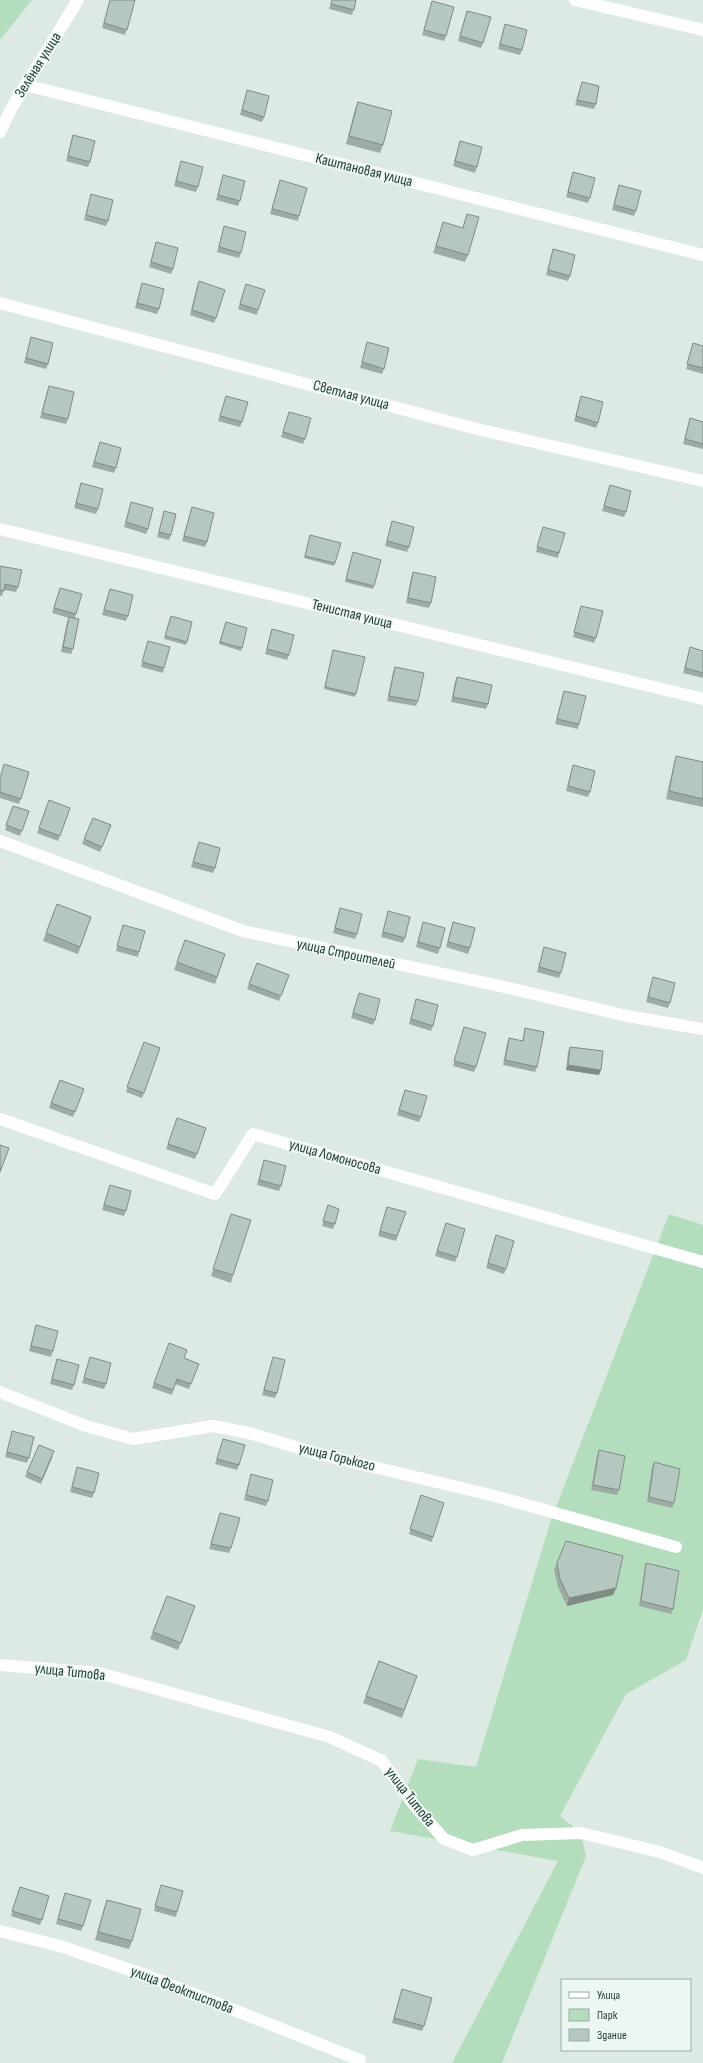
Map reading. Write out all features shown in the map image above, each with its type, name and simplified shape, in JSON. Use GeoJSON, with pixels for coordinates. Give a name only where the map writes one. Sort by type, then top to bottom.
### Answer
{"type":"FeatureCollection","features":[{"type":"Feature","properties":{"kind":"street","name":"Зелёная улица"},"geometry":{"type":"LineString","coordinates":[[0,132],[25,85],[78,0]]}},
{"type":"Feature","properties":{"kind":"street"},"geometry":{"type":"LineString","coordinates":[[575,0],[703,30]]}},
{"type":"Feature","properties":{"kind":"street","name":"Каштановая улица"},"geometry":{"type":"LineString","coordinates":[[25,85],[703,255]]}},
{"type":"Feature","properties":{"kind":"street","name":"Светлая улица"},"geometry":{"type":"LineString","coordinates":[[0,303],[477,429],[703,481]]}},
{"type":"Feature","properties":{"kind":"street","name":"Тенистая улица"},"geometry":{"type":"LineString","coordinates":[[0,530],[703,699]]}},
{"type":"Feature","properties":{"kind":"street","name":"улица Строителей"},"geometry":{"type":"LineString","coordinates":[[0,841],[243,931],[500,986],[627,1016],[703,1029]]}},
{"type":"Feature","properties":{"kind":"street","name":"улица Ломоносова"},"geometry":{"type":"LineString","coordinates":[[0,1119],[214,1194],[253,1134],[703,1262]]}},
{"type":"Feature","properties":{"kind":"street","name":"улица Горького"},"geometry":{"type":"LineString","coordinates":[[0,1392],[86,1426],[133,1439],[213,1426],[249,1433],[319,1454],[491,1495],[676,1546]]}},
{"type":"Feature","properties":{"kind":"street","name":"улица Титова"},"geometry":{"type":"LineString","coordinates":[[0,1665],[99,1673],[330,1737],[382,1761],[414,1805],[444,1839],[473,1850],[522,1835],[581,1833],[660,1852],[703,1868]]}},
{"type":"Feature","properties":{"kind":"street","name":"улица Феоктистова"},"geometry":{"type":"LineString","coordinates":[[0,1931],[60,1946],[151,1977],[360,2060]]}},
{"type":"Feature","properties":{"kind":"green space"},"geometry":{"type":"Polygon","coordinates":[[[0,0],[32,0],[0,40],[0,0]]]}},
{"type":"Feature","properties":{"kind":"green space"},"geometry":{"type":"Polygon","coordinates":[[[669,1214],[703,1225],[703,1609],[686,1660],[626,1694],[560,1816],[581,1833],[586,1856],[502,2063],[452,2063],[558,1861],[390,1831],[418,1759],[476,1767],[551,1520],[669,1214]]]}},
{"type":"Feature","properties":{"kind":"building"},"geometry":{"type":"Polygon","coordinates":[[[110,0],[135,0],[127,30],[104,23],[110,0]]]}},
{"type":"Feature","properties":{"kind":"building"},"geometry":{"type":"Polygon","coordinates":[[[332,0],[356,0],[354,10],[331,4],[332,0]]]}},
{"type":"Feature","properties":{"kind":"building"},"geometry":{"type":"Polygon","coordinates":[[[432,1],[454,7],[446,36],[424,30],[432,1]]]}},
{"type":"Feature","properties":{"kind":"building"},"geometry":{"type":"Polygon","coordinates":[[[467,11],[491,17],[483,43],[460,36],[467,11]]]}},
{"type":"Feature","properties":{"kind":"building"},"geometry":{"type":"Polygon","coordinates":[[[505,24],[527,30],[522,50],[500,44],[505,24]]]}},
{"type":"Feature","properties":{"kind":"building"},"geometry":{"type":"Polygon","coordinates":[[[582,82],[599,86],[596,104],[577,100],[582,82]]]}},
{"type":"Feature","properties":{"kind":"building"},"geometry":{"type":"Polygon","coordinates":[[[247,90],[269,96],[264,117],[242,110],[247,90]]]}},
{"type":"Feature","properties":{"kind":"building"},"geometry":{"type":"Polygon","coordinates":[[[358,102],[392,111],[383,145],[349,136],[358,102]]]}},
{"type":"Feature","properties":{"kind":"building"},"geometry":{"type":"Polygon","coordinates":[[[73,135],[95,141],[90,162],[68,156],[73,135]]]}},
{"type":"Feature","properties":{"kind":"building"},"geometry":{"type":"Polygon","coordinates":[[[460,141],[482,147],[477,167],[455,161],[460,141]]]}},
{"type":"Feature","properties":{"kind":"building"},"geometry":{"type":"Polygon","coordinates":[[[181,161],[203,167],[198,187],[176,181],[181,161]]]}},
{"type":"Feature","properties":{"kind":"building"},"geometry":{"type":"Polygon","coordinates":[[[573,172],[595,178],[590,198],[568,192],[573,172]]]}},
{"type":"Feature","properties":{"kind":"building"},"geometry":{"type":"Polygon","coordinates":[[[223,175],[245,181],[240,201],[218,195],[223,175]]]}},
{"type":"Feature","properties":{"kind":"building"},"geometry":{"type":"Polygon","coordinates":[[[280,180],[307,188],[299,216],[272,209],[280,180]]]}},
{"type":"Feature","properties":{"kind":"building"},"geometry":{"type":"Polygon","coordinates":[[[619,185],[641,191],[636,211],[614,205],[619,185]]]}},
{"type":"Feature","properties":{"kind":"building"},"geometry":{"type":"Polygon","coordinates":[[[91,194],[113,200],[108,221],[86,215],[91,194]]]}},
{"type":"Feature","properties":{"kind":"building"},"geometry":{"type":"Polygon","coordinates":[[[467,214],[479,217],[468,255],[436,246],[443,222],[463,228],[467,214]]]}},
{"type":"Feature","properties":{"kind":"building"},"geometry":{"type":"Polygon","coordinates":[[[224,226],[246,232],[241,253],[219,247],[224,226]]]}},
{"type":"Feature","properties":{"kind":"building"},"geometry":{"type":"Polygon","coordinates":[[[156,242],[178,248],[173,269],[151,262],[156,242]]]}},
{"type":"Feature","properties":{"kind":"building"},"geometry":{"type":"Polygon","coordinates":[[[553,249],[575,255],[570,276],[548,270],[553,249]]]}},
{"type":"Feature","properties":{"kind":"building"},"geometry":{"type":"Polygon","coordinates":[[[199,281],[225,290],[216,318],[192,310],[199,281]]]}},
{"type":"Feature","properties":{"kind":"building"},"geometry":{"type":"Polygon","coordinates":[[[142,283],[164,289],[159,309],[137,303],[142,283]]]}},
{"type":"Feature","properties":{"kind":"building"},"geometry":{"type":"Polygon","coordinates":[[[246,284],[265,290],[258,310],[240,304],[246,284]]]}},
{"type":"Feature","properties":{"kind":"building"},"geometry":{"type":"Polygon","coordinates":[[[31,337],[53,343],[48,364],[26,358],[31,337]]]}},
{"type":"Feature","properties":{"kind":"building"},"geometry":{"type":"Polygon","coordinates":[[[367,342],[389,348],[384,369],[362,362],[367,342]]]}},
{"type":"Feature","properties":{"kind":"building"},"geometry":{"type":"Polygon","coordinates":[[[693,343],[703,346],[703,368],[687,364],[693,343]]]}},
{"type":"Feature","properties":{"kind":"building"},"geometry":{"type":"Polygon","coordinates":[[[49,386],[74,392],[68,419],[42,413],[49,386]]]}},
{"type":"Feature","properties":{"kind":"building"},"geometry":{"type":"Polygon","coordinates":[[[226,396],[248,402],[242,422],[220,416],[226,396]]]}},
{"type":"Feature","properties":{"kind":"building"},"geometry":{"type":"Polygon","coordinates":[[[581,396],[603,402],[598,423],[576,416],[581,396]]]}},
{"type":"Feature","properties":{"kind":"building"},"geometry":{"type":"Polygon","coordinates":[[[289,412],[311,418],[305,439],[283,432],[289,412]]]}},
{"type":"Feature","properties":{"kind":"building"},"geometry":{"type":"Polygon","coordinates":[[[690,418],[703,422],[703,444],[685,439],[690,418]]]}},
{"type":"Feature","properties":{"kind":"building"},"geometry":{"type":"Polygon","coordinates":[[[100,442],[121,448],[116,468],[94,462],[100,442]]]}},
{"type":"Feature","properties":{"kind":"building"},"geometry":{"type":"Polygon","coordinates":[[[81,483],[103,489],[98,509],[76,503],[81,483]]]}},
{"type":"Feature","properties":{"kind":"building"},"geometry":{"type":"Polygon","coordinates":[[[610,485],[631,491],[626,512],[604,506],[610,485]]]}},
{"type":"Feature","properties":{"kind":"building"},"geometry":{"type":"Polygon","coordinates":[[[131,502],[153,508],[148,529],[126,522],[131,502]]]}},
{"type":"Feature","properties":{"kind":"building"},"geometry":{"type":"Polygon","coordinates":[[[192,507],[214,513],[207,542],[184,536],[192,507]]]}},
{"type":"Feature","properties":{"kind":"building"},"geometry":{"type":"Polygon","coordinates":[[[164,511],[176,514],[171,535],[159,532],[164,511]]]}},
{"type":"Feature","properties":{"kind":"building"},"geometry":{"type":"Polygon","coordinates":[[[392,521],[414,527],[409,547],[387,541],[392,521]]]}},
{"type":"Feature","properties":{"kind":"building"},"geometry":{"type":"Polygon","coordinates":[[[543,527],[565,533],[559,553],[537,547],[543,527]]]}},
{"type":"Feature","properties":{"kind":"building"},"geometry":{"type":"Polygon","coordinates":[[[310,535],[341,543],[335,563],[305,556],[310,535]]]}},
{"type":"Feature","properties":{"kind":"building"},"geometry":{"type":"Polygon","coordinates":[[[353,552],[381,560],[374,586],[346,579],[353,552]]]}},
{"type":"Feature","properties":{"kind":"building"},"geometry":{"type":"Polygon","coordinates":[[[0,566],[22,570],[18,587],[5,584],[4,591],[0,590],[0,566]]]}},
{"type":"Feature","properties":{"kind":"building"},"geometry":{"type":"Polygon","coordinates":[[[413,572],[436,577],[431,603],[408,598],[413,572]]]}},
{"type":"Feature","properties":{"kind":"building"},"geometry":{"type":"Polygon","coordinates":[[[60,588],[82,594],[76,614],[54,608],[60,588]]]}},
{"type":"Feature","properties":{"kind":"building"},"geometry":{"type":"Polygon","coordinates":[[[110,589],[133,595],[128,616],[104,610],[110,589]]]}},
{"type":"Feature","properties":{"kind":"building"},"geometry":{"type":"Polygon","coordinates":[[[581,606],[603,611],[596,638],[574,632],[581,606]]]}},
{"type":"Feature","properties":{"kind":"building"},"geometry":{"type":"Polygon","coordinates":[[[171,616],[192,622],[187,642],[165,636],[171,616]]]}},
{"type":"Feature","properties":{"kind":"building"},"geometry":{"type":"Polygon","coordinates":[[[69,617],[79,619],[73,649],[63,647],[69,617]]]}},
{"type":"Feature","properties":{"kind":"building"},"geometry":{"type":"Polygon","coordinates":[[[226,622],[247,628],[242,648],[220,642],[226,622]]]}},
{"type":"Feature","properties":{"kind":"building"},"geometry":{"type":"Polygon","coordinates":[[[272,629],[294,635],[289,655],[267,649],[272,629]]]}},
{"type":"Feature","properties":{"kind":"building"},"geometry":{"type":"Polygon","coordinates":[[[148,641],[170,647],[164,668],[142,662],[148,641]]]}},
{"type":"Feature","properties":{"kind":"building"},"geometry":{"type":"Polygon","coordinates":[[[690,647],[703,651],[703,673],[685,668],[690,647]]]}},
{"type":"Feature","properties":{"kind":"building"},"geometry":{"type":"Polygon","coordinates":[[[333,650],[365,657],[356,694],[325,687],[333,650]]]}},
{"type":"Feature","properties":{"kind":"building"},"geometry":{"type":"Polygon","coordinates":[[[395,667],[424,673],[418,701],[389,696],[395,667]]]}},
{"type":"Feature","properties":{"kind":"building"},"geometry":{"type":"Polygon","coordinates":[[[457,677],[492,685],[488,704],[453,697],[457,677]]]}},
{"type":"Feature","properties":{"kind":"building"},"geometry":{"type":"Polygon","coordinates":[[[564,691],[586,696],[579,724],[557,719],[564,691]]]}},
{"type":"Feature","properties":{"kind":"building"},"geometry":{"type":"Polygon","coordinates":[[[676,756],[703,762],[703,799],[669,791],[676,756]]]}},
{"type":"Feature","properties":{"kind":"building"},"geometry":{"type":"Polygon","coordinates":[[[4,764],[29,772],[21,799],[0,792],[0,778],[4,764]]]}},
{"type":"Feature","properties":{"kind":"building"},"geometry":{"type":"Polygon","coordinates":[[[573,765],[595,771],[590,792],[568,786],[573,765]]]}},
{"type":"Feature","properties":{"kind":"building"},"geometry":{"type":"Polygon","coordinates":[[[49,800],[70,808],[60,836],[39,828],[49,800]]]}},
{"type":"Feature","properties":{"kind":"building"},"geometry":{"type":"Polygon","coordinates":[[[13,806],[29,811],[22,831],[6,825],[13,806]]]}},
{"type":"Feature","properties":{"kind":"building"},"geometry":{"type":"Polygon","coordinates":[[[93,818],[111,825],[102,847],[84,839],[93,818]]]}},
{"type":"Feature","properties":{"kind":"building"},"geometry":{"type":"Polygon","coordinates":[[[199,842],[220,848],[215,868],[193,862],[199,842]]]}},
{"type":"Feature","properties":{"kind":"building"},"geometry":{"type":"Polygon","coordinates":[[[57,904],[91,917],[80,947],[46,933],[57,904]]]}},
{"type":"Feature","properties":{"kind":"building"},"geometry":{"type":"Polygon","coordinates":[[[340,908],[362,914],[357,934],[335,928],[340,908]]]}},
{"type":"Feature","properties":{"kind":"building"},"geometry":{"type":"Polygon","coordinates":[[[388,911],[410,917],[405,938],[383,932],[388,911]]]}},
{"type":"Feature","properties":{"kind":"building"},"geometry":{"type":"Polygon","coordinates":[[[423,922],[445,928],[440,948],[418,942],[423,922]]]}},
{"type":"Feature","properties":{"kind":"building"},"geometry":{"type":"Polygon","coordinates":[[[453,922],[475,928],[470,948],[448,942],[453,922]]]}},
{"type":"Feature","properties":{"kind":"building"},"geometry":{"type":"Polygon","coordinates":[[[123,925],[145,931],[139,952],[117,946],[123,925]]]}},
{"type":"Feature","properties":{"kind":"building"},"geometry":{"type":"Polygon","coordinates":[[[185,940],[225,954],[217,977],[177,962],[185,940]]]}},
{"type":"Feature","properties":{"kind":"building"},"geometry":{"type":"Polygon","coordinates":[[[544,947],[566,953],[561,973],[539,967],[544,947]]]}},
{"type":"Feature","properties":{"kind":"building"},"geometry":{"type":"Polygon","coordinates":[[[257,963],[289,975],[281,996],[249,984],[257,963]]]}},
{"type":"Feature","properties":{"kind":"building"},"geometry":{"type":"Polygon","coordinates":[[[653,977],[675,983],[670,1003],[648,997],[653,977]]]}},
{"type":"Feature","properties":{"kind":"building"},"geometry":{"type":"Polygon","coordinates":[[[359,993],[380,999],[375,1020],[353,1013],[359,993]]]}},
{"type":"Feature","properties":{"kind":"building"},"geometry":{"type":"Polygon","coordinates":[[[416,999],[438,1005],[433,1026],[411,1019],[416,999]]]}},
{"type":"Feature","properties":{"kind":"building"},"geometry":{"type":"Polygon","coordinates":[[[464,1027],[486,1033],[476,1067],[454,1061],[464,1027]]]}},
{"type":"Feature","properties":{"kind":"building"},"geometry":{"type":"Polygon","coordinates":[[[525,1028],[544,1032],[537,1067],[505,1060],[509,1038],[523,1041],[525,1028]]]}},
{"type":"Feature","properties":{"kind":"building"},"geometry":{"type":"Polygon","coordinates":[[[144,1042],[160,1048],[144,1093],[127,1087],[144,1042]]]}},
{"type":"Feature","properties":{"kind":"building"},"geometry":{"type":"Polygon","coordinates":[[[570,1047],[603,1051],[601,1070],[568,1065],[570,1047]]]}},
{"type":"Feature","properties":{"kind":"building"},"geometry":{"type":"Polygon","coordinates":[[[60,1080],[84,1089],[75,1112],[51,1103],[60,1080]]]}},
{"type":"Feature","properties":{"kind":"building"},"geometry":{"type":"Polygon","coordinates":[[[405,1090],[427,1096],[421,1117],[399,1110],[405,1090]]]}},
{"type":"Feature","properties":{"kind":"building"},"geometry":{"type":"Polygon","coordinates":[[[177,1118],[206,1128],[197,1154],[168,1144],[177,1118]]]}},
{"type":"Feature","properties":{"kind":"building"},"geometry":{"type":"Polygon","coordinates":[[[0,1145],[9,1148],[0,1172],[0,1145]]]}},
{"type":"Feature","properties":{"kind":"building"},"geometry":{"type":"Polygon","coordinates":[[[264,1160],[286,1166],[281,1186],[259,1180],[264,1160]]]}},
{"type":"Feature","properties":{"kind":"building"},"geometry":{"type":"Polygon","coordinates":[[[110,1185],[131,1191],[126,1211],[104,1205],[110,1185]]]}},
{"type":"Feature","properties":{"kind":"building"},"geometry":{"type":"Polygon","coordinates":[[[328,1205],[339,1209],[335,1224],[323,1221],[328,1205]]]}},
{"type":"Feature","properties":{"kind":"building"},"geometry":{"type":"Polygon","coordinates":[[[387,1207],[406,1212],[397,1236],[380,1231],[387,1207]]]}},
{"type":"Feature","properties":{"kind":"building"},"geometry":{"type":"Polygon","coordinates":[[[231,1214],[251,1220],[233,1275],[213,1269],[231,1214]]]}},
{"type":"Feature","properties":{"kind":"building"},"geometry":{"type":"Polygon","coordinates":[[[446,1223],[465,1229],[457,1257],[437,1251],[446,1223]]]}},
{"type":"Feature","properties":{"kind":"building"},"geometry":{"type":"Polygon","coordinates":[[[496,1235],[514,1241],[506,1269],[488,1263],[496,1235]]]}},
{"type":"Feature","properties":{"kind":"building"},"geometry":{"type":"Polygon","coordinates":[[[36,1325],[58,1331],[53,1351],[31,1346],[36,1325]]]}},
{"type":"Feature","properties":{"kind":"building"},"geometry":{"type":"Polygon","coordinates":[[[169,1343],[187,1350],[184,1358],[199,1364],[191,1384],[177,1379],[173,1390],[154,1383],[169,1343]]]}},
{"type":"Feature","properties":{"kind":"building"},"geometry":{"type":"Polygon","coordinates":[[[90,1357],[111,1363],[106,1384],[84,1378],[90,1357]]]}},
{"type":"Feature","properties":{"kind":"building"},"geometry":{"type":"Polygon","coordinates":[[[273,1357],[285,1360],[277,1393],[264,1390],[273,1357]]]}},
{"type":"Feature","properties":{"kind":"building"},"geometry":{"type":"Polygon","coordinates":[[[57,1359],[79,1365],[74,1385],[52,1379],[57,1359]]]}},
{"type":"Feature","properties":{"kind":"building"},"geometry":{"type":"Polygon","coordinates":[[[12,1431],[34,1437],[29,1458],[7,1452],[12,1431]]]}},
{"type":"Feature","properties":{"kind":"building"},"geometry":{"type":"Polygon","coordinates":[[[223,1439],[245,1445],[239,1465],[217,1459],[223,1439]]]}},
{"type":"Feature","properties":{"kind":"building"},"geometry":{"type":"Polygon","coordinates":[[[39,1445],[54,1451],[42,1479],[27,1472],[39,1445]]]}},
{"type":"Feature","properties":{"kind":"building"},"geometry":{"type":"Polygon","coordinates":[[[599,1450],[625,1456],[619,1490],[593,1485],[599,1450]]]}},
{"type":"Feature","properties":{"kind":"building"},"geometry":{"type":"Polygon","coordinates":[[[654,1462],[680,1469],[674,1503],[649,1497],[654,1462]]]}},
{"type":"Feature","properties":{"kind":"building"},"geometry":{"type":"Polygon","coordinates":[[[77,1467],[99,1473],[94,1493],[72,1487],[77,1467]]]}},
{"type":"Feature","properties":{"kind":"building"},"geometry":{"type":"Polygon","coordinates":[[[251,1474],[273,1480],[268,1501],[246,1495],[251,1474]]]}},
{"type":"Feature","properties":{"kind":"building"},"geometry":{"type":"Polygon","coordinates":[[[421,1495],[444,1503],[433,1537],[410,1529],[421,1495]]]}},
{"type":"Feature","properties":{"kind":"building"},"geometry":{"type":"Polygon","coordinates":[[[220,1513],[240,1518],[231,1548],[211,1544],[220,1513]]]}},
{"type":"Feature","properties":{"kind":"building"},"geometry":{"type":"Polygon","coordinates":[[[566,1541],[623,1556],[616,1588],[569,1598],[560,1579],[557,1563],[566,1541]]]}},
{"type":"Feature","properties":{"kind":"building"},"geometry":{"type":"Polygon","coordinates":[[[646,1563],[679,1571],[673,1609],[641,1601],[646,1563]]]}},
{"type":"Feature","properties":{"kind":"building"},"geometry":{"type":"Polygon","coordinates":[[[167,1596],[195,1606],[181,1643],[153,1632],[167,1596]]]}},
{"type":"Feature","properties":{"kind":"building"},"geometry":{"type":"Polygon","coordinates":[[[379,1661],[417,1676],[404,1710],[366,1696],[379,1661]]]}},
{"type":"Feature","properties":{"kind":"building"},"geometry":{"type":"Polygon","coordinates":[[[161,1885],[183,1891],[177,1912],[155,1906],[161,1885]]]}},
{"type":"Feature","properties":{"kind":"building"},"geometry":{"type":"Polygon","coordinates":[[[20,1887],[49,1896],[42,1920],[12,1911],[20,1887]]]}},
{"type":"Feature","properties":{"kind":"building"},"geometry":{"type":"Polygon","coordinates":[[[65,1893],[91,1900],[83,1926],[58,1919],[65,1893]]]}},
{"type":"Feature","properties":{"kind":"building"},"geometry":{"type":"Polygon","coordinates":[[[107,1900],[141,1909],[132,1941],[98,1932],[107,1900]]]}},
{"type":"Feature","properties":{"kind":"building"},"geometry":{"type":"Polygon","coordinates":[[[402,1989],[432,1998],[424,2026],[394,2018],[402,1989]]]}}]}
